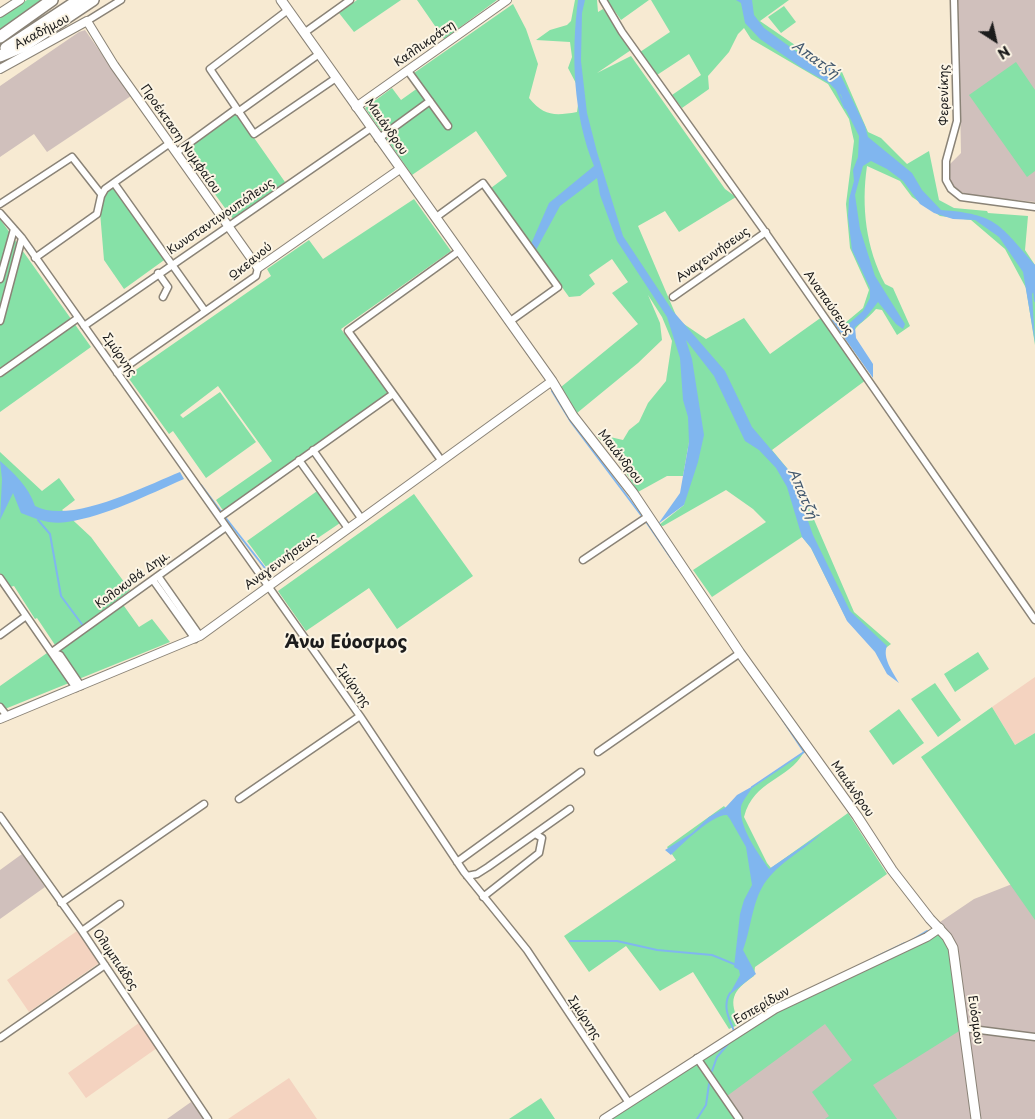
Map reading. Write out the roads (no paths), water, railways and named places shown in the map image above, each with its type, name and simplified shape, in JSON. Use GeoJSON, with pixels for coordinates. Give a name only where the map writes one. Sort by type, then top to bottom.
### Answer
{"type":"FeatureCollection","features":[{"type":"Feature","properties":{"kind":"highway"},"geometry":{"type":"LineString","coordinates":[[0,37],[52,0]]}},
{"type":"Feature","properties":{"kind":"highway"},"geometry":{"type":"LineString","coordinates":[[0,44],[67,0]]}},
{"type":"Feature","properties":{"kind":"highway"},"geometry":{"type":"LineString","coordinates":[[0,52],[80,0]]}},
{"type":"Feature","properties":{"kind":"highway"},"geometry":{"type":"LineString","coordinates":[[0,56],[24,46],[93,0]]}},
{"type":"Feature","properties":{"kind":"main road","name":"Μαιάνδρου"},"geometry":{"type":"LineString","coordinates":[[282,0],[378,139],[552,381],[588,438],[633,493],[647,517],[740,653],[857,816],[892,870],[930,919],[940,928]]}},
{"type":"Feature","properties":{"kind":"main road","name":"Ευόσμου"},"geometry":{"type":"LineString","coordinates":[[940,928],[953,948],[976,1119]]}},
{"type":"Feature","properties":{"kind":"street"},"geometry":{"type":"LineString","coordinates":[[0,13],[20,0]]}},
{"type":"Feature","properties":{"kind":"street","name":"Ακαδήμου"},"geometry":{"type":"LineString","coordinates":[[0,69],[121,0]]}},
{"type":"Feature","properties":{"kind":"street"},"geometry":{"type":"LineString","coordinates":[[304,33],[350,0]]}},
{"type":"Feature","properties":{"kind":"street","name":"Αναπαύσεως"},"geometry":{"type":"LineString","coordinates":[[603,0],[622,32],[766,232],[1035,620]]}},
{"type":"Feature","properties":{"kind":"street","name":"Φερενίκης"},"geometry":{"type":"LineString","coordinates":[[954,0],[957,121],[946,161],[946,180],[951,190],[961,197],[1035,207]]}},
{"type":"Feature","properties":{"kind":"street","name":"Καλλικράτη"},"geometry":{"type":"LineString","coordinates":[[356,106],[504,1]]}},
{"type":"Feature","properties":{"kind":"street"},"geometry":{"type":"LineString","coordinates":[[288,10],[210,69],[237,110],[254,134],[336,78]]}},
{"type":"Feature","properties":{"kind":"street","name":"Προέκταση Νυμφαίου"},"geometry":{"type":"LineString","coordinates":[[86,21],[114,65],[258,268]]}},
{"type":"Feature","properties":{"kind":"street"},"geometry":{"type":"LineString","coordinates":[[177,152],[318,54]]}},
{"type":"Feature","properties":{"kind":"street"},"geometry":{"type":"LineString","coordinates":[[408,70],[448,126]]}},
{"type":"Feature","properties":{"kind":"street"},"geometry":{"type":"LineString","coordinates":[[378,139],[430,101]]}},
{"type":"Feature","properties":{"kind":"street","name":"Κωνσταντινουπόλεως"},"geometry":{"type":"LineString","coordinates":[[84,326],[158,273],[371,128]]}},
{"type":"Feature","properties":{"kind":"street"},"geometry":{"type":"LineString","coordinates":[[35,258],[97,214],[101,194],[170,143]]}},
{"type":"Feature","properties":{"kind":"street"},"geometry":{"type":"LineString","coordinates":[[0,204],[72,157],[101,194]]}},
{"type":"Feature","properties":{"kind":"street","name":"Ωκεανού"},"geometry":{"type":"LineString","coordinates":[[117,373],[256,276],[258,268],[400,169]]}},
{"type":"Feature","properties":{"kind":"street"},"geometry":{"type":"LineString","coordinates":[[114,183],[205,311]]}},
{"type":"Feature","properties":{"kind":"street"},"geometry":{"type":"LineString","coordinates":[[435,218],[484,183],[558,287],[509,322]]}},
{"type":"Feature","properties":{"kind":"street","name":"Σμύρνης"},"geometry":{"type":"LineString","coordinates":[[0,213],[22,238],[268,585],[360,716],[467,876],[527,950],[628,1103]]}},
{"type":"Feature","properties":{"kind":"street"},"geometry":{"type":"LineString","coordinates":[[0,279],[14,228]]}},
{"type":"Feature","properties":{"kind":"street","name":"Αναγεννήσεως"},"geometry":{"type":"LineString","coordinates":[[673,297],[766,232]]}},
{"type":"Feature","properties":{"kind":"street"},"geometry":{"type":"LineString","coordinates":[[0,320],[22,238]]}},
{"type":"Feature","properties":{"kind":"street"},"geometry":{"type":"LineString","coordinates":[[441,460],[348,331],[459,252]]}},
{"type":"Feature","properties":{"kind":"street"},"geometry":{"type":"LineString","coordinates":[[158,273],[168,287],[163,297]]}},
{"type":"Feature","properties":{"kind":"street"},"geometry":{"type":"LineString","coordinates":[[0,373],[78,318]]}},
{"type":"Feature","properties":{"kind":"street","name":"Αναγεννήσεως"},"geometry":{"type":"LineString","coordinates":[[3,718],[198,637],[347,527],[552,381]]}},
{"type":"Feature","properties":{"kind":"street"},"geometry":{"type":"LineString","coordinates":[[220,517],[393,394]]}},
{"type":"Feature","properties":{"kind":"street"},"geometry":{"type":"LineString","coordinates":[[313,450],[361,518]]}},
{"type":"Feature","properties":{"kind":"street"},"geometry":{"type":"LineString","coordinates":[[299,460],[347,527]]}},
{"type":"Feature","properties":{"kind":"street"},"geometry":{"type":"LineString","coordinates":[[583,560],[647,517]]}},
{"type":"Feature","properties":{"kind":"street","name":"Κολοκυθά Δημ."},"geometry":{"type":"LineString","coordinates":[[52,652],[226,527]]}},
{"type":"Feature","properties":{"kind":"street"},"geometry":{"type":"LineString","coordinates":[[0,578],[52,652],[60,655],[79,687]]}},
{"type":"Feature","properties":{"kind":"street"},"geometry":{"type":"LineString","coordinates":[[155,578],[198,637]]}},
{"type":"Feature","properties":{"kind":"street"},"geometry":{"type":"LineString","coordinates":[[0,634],[26,616]]}},
{"type":"Feature","properties":{"kind":"street"},"geometry":{"type":"LineString","coordinates":[[598,752],[740,653]]}},
{"type":"Feature","properties":{"kind":"street"},"geometry":{"type":"LineString","coordinates":[[0,707],[3,718]]}},
{"type":"Feature","properties":{"kind":"street"},"geometry":{"type":"LineString","coordinates":[[238,798],[360,716]]}},
{"type":"Feature","properties":{"kind":"street"},"geometry":{"type":"LineString","coordinates":[[457,862],[581,772]]}},
{"type":"Feature","properties":{"kind":"street"},"geometry":{"type":"LineString","coordinates":[[61,903],[204,804]]}},
{"type":"Feature","properties":{"kind":"street"},"geometry":{"type":"LineString","coordinates":[[467,876],[477,874],[570,809]]}},
{"type":"Feature","properties":{"kind":"street","name":"Ολυμπιάδος"},"geometry":{"type":"LineString","coordinates":[[0,816],[82,931],[208,1119]]}},
{"type":"Feature","properties":{"kind":"street"},"geometry":{"type":"LineString","coordinates":[[483,897],[539,853],[542,838],[535,834]]}},
{"type":"Feature","properties":{"kind":"street"},"geometry":{"type":"LineString","coordinates":[[82,931],[120,904]]}},
{"type":"Feature","properties":{"kind":"street","name":"Εσπερίδων"},"geometry":{"type":"LineString","coordinates":[[604,1119],[775,1009],[927,937],[940,928]]}},
{"type":"Feature","properties":{"kind":"street"},"geometry":{"type":"LineString","coordinates":[[0,1038],[104,965]]}},
{"type":"Feature","properties":{"kind":"street"},"geometry":{"type":"LineString","coordinates":[[964,1028],[1035,1037]]}},
{"type":"Feature","properties":{"kind":"street"},"geometry":{"type":"LineString","coordinates":[[697,1058],[739,1119]]}},
{"type":"Feature","properties":{"kind":"water"},"geometry":{"type":"Polygon","coordinates":[[[578,0],[585,0],[582,13],[581,61],[587,113],[623,236],[672,310],[725,371],[752,427],[791,473],[813,535],[850,611],[887,646],[887,660],[899,683],[887,674],[875,652],[847,621],[811,548],[802,537],[787,487],[776,468],[759,450],[745,441],[714,376],[686,340],[692,359],[704,435],[698,462],[684,505],[658,524],[680,493],[689,442],[688,417],[683,400],[680,358],[667,317],[617,241],[600,195],[597,178],[560,206],[536,250],[531,244],[549,203],[594,166],[587,146],[578,105],[574,63],[578,0]]]}},
{"type":"Feature","properties":{"kind":"water"},"geometry":{"type":"Polygon","coordinates":[[[736,0],[752,0],[754,15],[764,28],[804,57],[832,68],[841,76],[865,126],[868,137],[912,173],[922,190],[941,210],[974,215],[996,224],[1023,251],[1035,265],[1035,290],[1032,294],[1035,343],[1023,272],[999,237],[975,220],[953,219],[934,213],[920,204],[903,181],[887,169],[871,161],[863,166],[855,195],[860,229],[875,276],[905,324],[903,329],[896,324],[878,302],[863,321],[855,327],[856,338],[873,364],[873,378],[831,319],[845,327],[863,311],[870,298],[870,288],[852,250],[848,217],[849,199],[854,181],[853,170],[858,157],[859,136],[845,108],[841,95],[829,83],[802,68],[760,39],[745,23],[741,3],[736,0]]]}},
{"type":"Feature","properties":{"kind":"water"},"geometry":{"type":"Polygon","coordinates":[[[0,461],[25,486],[35,506],[50,511],[68,511],[108,501],[180,472],[184,479],[112,510],[61,523],[44,521],[21,513],[13,493],[0,520],[2,479],[0,461]]]}},
{"type":"Feature","properties":{"kind":"water"},"geometry":{"type":"Polygon","coordinates":[[[753,786],[744,799],[741,815],[750,840],[769,869],[822,833],[776,870],[764,884],[754,908],[743,950],[756,974],[729,995],[740,975],[739,970],[734,967],[740,914],[744,900],[752,885],[746,847],[727,815],[706,824],[671,855],[665,850],[692,833],[709,817],[726,807],[737,795],[753,786]]]}},
{"type":"Feature","properties":{"kind":"waterway","name":"Απατζή"},"geometry":{"type":"LineString","coordinates":[[837,90],[845,108]]}},
{"type":"Feature","properties":{"kind":"waterway","name":"Απατζή"},"geometry":{"type":"LineString","coordinates":[[1034,290],[1035,301]]}},
{"type":"Feature","properties":{"kind":"waterway"},"geometry":{"type":"LineString","coordinates":[[552,391],[571,422],[641,515]]}},
{"type":"Feature","properties":{"kind":"waterway"},"geometry":{"type":"LineString","coordinates":[[201,485],[222,513]]}},
{"type":"Feature","properties":{"kind":"waterway"},"geometry":{"type":"LineString","coordinates":[[225,517],[268,572]]}},
{"type":"Feature","properties":{"kind":"waterway"},"geometry":{"type":"LineString","coordinates":[[38,520],[50,534],[61,596],[84,627]]}},
{"type":"Feature","properties":{"kind":"waterway"},"geometry":{"type":"LineString","coordinates":[[647,523],[677,567]]}},
{"type":"Feature","properties":{"kind":"waterway"},"geometry":{"type":"LineString","coordinates":[[752,787],[804,752],[782,719]]}},
{"type":"Feature","properties":{"kind":"waterway"},"geometry":{"type":"LineString","coordinates":[[912,940],[927,931]]}},
{"type":"Feature","properties":{"kind":"waterway"},"geometry":{"type":"LineString","coordinates":[[570,941],[617,941],[657,950],[712,955],[734,964]]}},
{"type":"Feature","properties":{"kind":"waterway"},"geometry":{"type":"LineString","coordinates":[[874,958],[905,943]]}},
{"type":"Feature","properties":{"kind":"waterway"},"geometry":{"type":"LineString","coordinates":[[730,993],[726,1008],[735,1033]]}},
{"type":"Feature","properties":{"kind":"waterway"},"geometry":{"type":"LineString","coordinates":[[712,1071],[717,1057],[728,1044]]}},
{"type":"Feature","properties":{"kind":"waterway"},"geometry":{"type":"LineString","coordinates":[[697,1119],[706,1105],[709,1084]]}},
{"type":"Feature","properties":{"kind":"district","name":"Άνω Εύοσμος"},"geometry":{"type":"Point","coordinates":[346,643]}}]}
